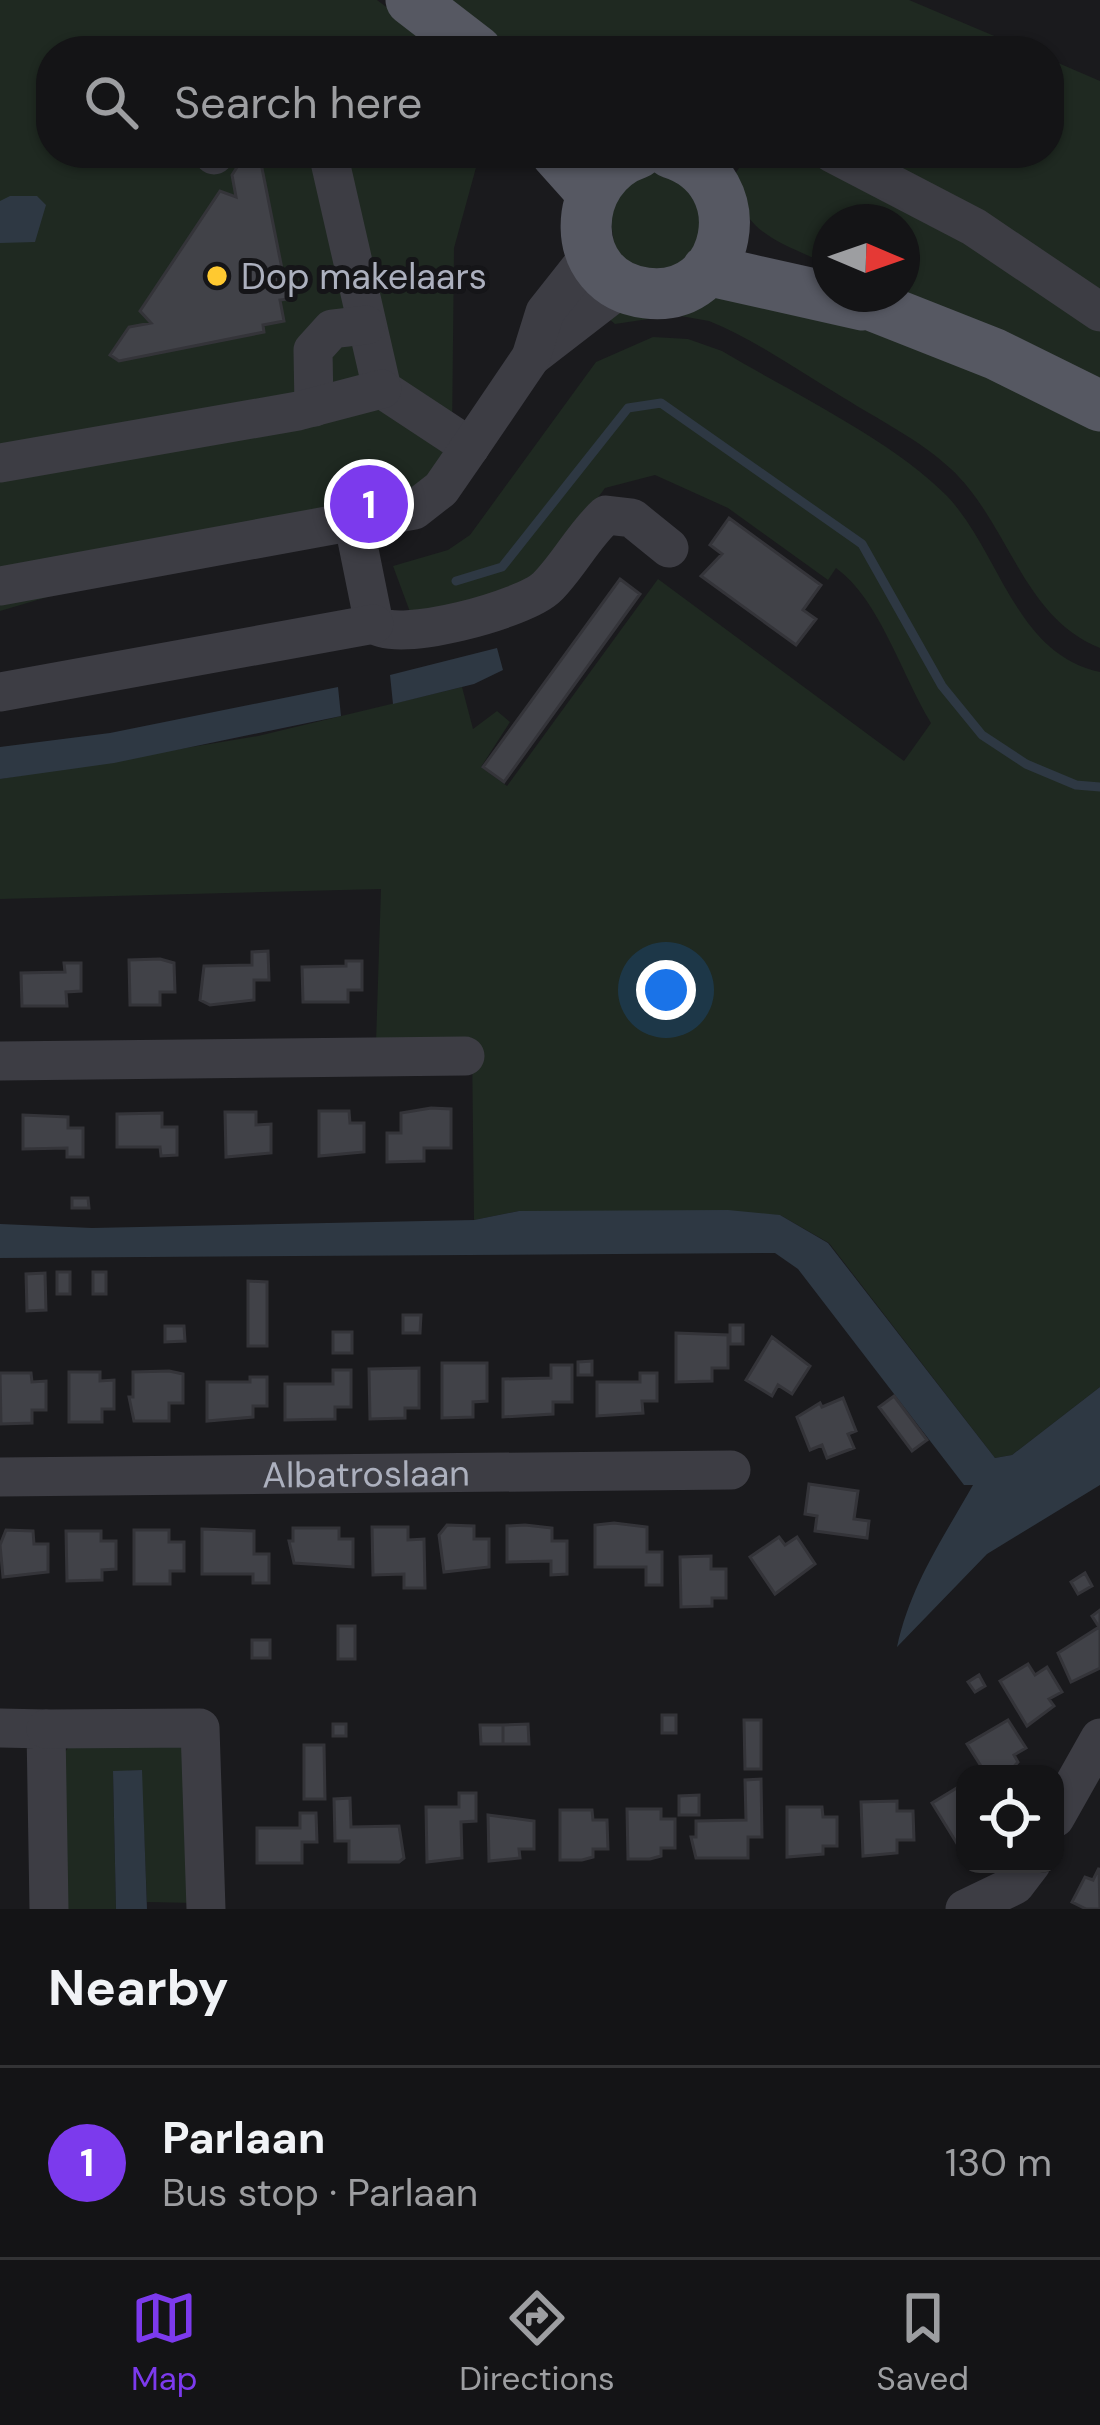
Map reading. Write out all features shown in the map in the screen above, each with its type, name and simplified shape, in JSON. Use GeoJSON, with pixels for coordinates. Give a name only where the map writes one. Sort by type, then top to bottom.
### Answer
{"type":"FeatureCollection","features":[{"type":"Feature","properties":{"kind":"main road"},"geometry":{"type":"LineString","coordinates":[[411,0],[458,36]]}},
{"type":"Feature","properties":{"kind":"main road"},"geometry":{"type":"LineString","coordinates":[[643,168],[584,212],[607,270],[668,292],[716,252],[722,200],[662,168]]}},
{"type":"Feature","properties":{"kind":"main road"},"geometry":{"type":"LineString","coordinates":[[716,252],[812,284]]}},
{"type":"Feature","properties":{"kind":"main road"},"geometry":{"type":"LineString","coordinates":[[888,312],[995,355],[1100,406]]}},
{"type":"Feature","properties":{"kind":"street"},"geometry":{"type":"LineString","coordinates":[[331,168],[382,389],[470,447]]}},
{"type":"Feature","properties":{"kind":"street"},"geometry":{"type":"LineString","coordinates":[[861,168],[974,227],[1100,312]]}},
{"type":"Feature","properties":{"kind":"street"},"geometry":{"type":"LineString","coordinates":[[0,586],[415,510],[441,488],[531,357],[545,312],[607,270]]}},
{"type":"Feature","properties":{"kind":"street"},"geometry":{"type":"LineString","coordinates":[[314,407],[313,350],[332,329],[366,325]]}},
{"type":"Feature","properties":{"kind":"street"},"geometry":{"type":"LineString","coordinates":[[0,463],[314,407],[382,389]]}},
{"type":"Feature","properties":{"kind":"street"},"geometry":{"type":"LineString","coordinates":[[0,692],[374,623],[394,634],[518,605],[546,588],[606,514],[632,518],[669,548]]}},
{"type":"Feature","properties":{"kind":"street"},"geometry":{"type":"LineString","coordinates":[[354,524],[374,623]]}},
{"type":"Feature","properties":{"kind":"street"},"geometry":{"type":"LineString","coordinates":[[0,1061],[466,1056]]}},
{"type":"Feature","properties":{"kind":"street","name":"Albatroslaan"},"geometry":{"type":"LineString","coordinates":[[0,1477],[731,1470]]}},
{"type":"Feature","properties":{"kind":"street"},"geometry":{"type":"LineString","coordinates":[[0,1728],[200,1728],[206,1909]]}},
{"type":"Feature","properties":{"kind":"street"},"geometry":{"type":"LineString","coordinates":[[46,1729],[49,1909]]}},
{"type":"Feature","properties":{"kind":"street"},"geometry":{"type":"LineString","coordinates":[[1064,1802],[1100,1738]]}},
{"type":"Feature","properties":{"kind":"street"},"geometry":{"type":"LineString","coordinates":[[965,1909],[1015,1885],[1024,1873]]}},
{"type":"Feature","properties":{"kind":"shaded area"},"geometry":{"type":"Polygon","coordinates":[[[0,0],[377,0],[425,36],[36,36],[36,168],[476,168],[454,248],[452,435],[431,484],[0,611],[0,0]]]}},
{"type":"Feature","properties":{"kind":"shaded area"},"geometry":{"type":"Polygon","coordinates":[[[440,0],[909,0],[994,36],[487,36],[440,0]]]}},
{"type":"Feature","properties":{"kind":"shaded area"},"geometry":{"type":"Polygon","coordinates":[[[1064,65],[1100,81],[1100,303],[872,168],[1064,168],[1064,65]]]}},
{"type":"Feature","properties":{"kind":"shaded area"},"geometry":{"type":"Polygon","coordinates":[[[666,168],[707,210],[689,267],[618,270],[606,188],[666,168]]]}},
{"type":"Feature","properties":{"kind":"shaded area"},"geometry":{"type":"Polygon","coordinates":[[[739,168],[840,168],[899,204],[812,204],[812,257],[766,234],[738,197],[733,177],[739,168]]]}},
{"type":"Feature","properties":{"kind":"shaded area"},"geometry":{"type":"Polygon","coordinates":[[[920,216],[1100,325],[1100,386],[920,302],[920,216]]]}},
{"type":"Feature","properties":{"kind":"shaded area"},"geometry":{"type":"Polygon","coordinates":[[[701,294],[862,322],[1100,427],[1100,648],[1052,615],[971,491],[913,440],[761,347],[709,321],[675,315],[615,324],[601,312],[701,294]]]}},
{"type":"Feature","properties":{"kind":"shaded area"},"geometry":{"type":"Polygon","coordinates":[[[653,337],[688,339],[722,351],[899,456],[947,496],[1028,623],[1048,645],[1071,662],[1100,672],[1100,1387],[1012,1455],[995,1458],[829,1243],[780,1215],[519,1211],[474,1220],[472,1044],[376,1043],[381,889],[0,899],[0,779],[258,736],[462,687],[473,729],[497,711],[510,722],[481,767],[507,786],[658,579],[904,761],[931,723],[877,618],[851,582],[836,568],[828,580],[728,508],[655,475],[605,488],[538,579],[413,620],[393,566],[448,550],[470,535],[596,362],[653,337]]]}},
{"type":"Feature","properties":{"kind":"shaded area"},"geometry":{"type":"Polygon","coordinates":[[[74,1740],[186,1747],[196,1903],[147,1902],[141,1770],[113,1772],[116,1909],[65,1909],[65,1752],[74,1740]]]}},
{"type":"Feature","properties":{"kind":"water"},"geometry":{"type":"Polygon","coordinates":[[[10,196],[37,196],[46,205],[35,242],[0,243],[0,201],[10,196]]]}},
{"type":"Feature","properties":{"kind":"water"},"geometry":{"type":"Polygon","coordinates":[[[497,648],[503,670],[474,684],[393,704],[390,675],[497,648]]]}},
{"type":"Feature","properties":{"kind":"water"},"geometry":{"type":"Polygon","coordinates":[[[338,687],[341,716],[114,763],[0,779],[0,747],[110,733],[338,687]]]}},
{"type":"Feature","properties":{"kind":"water"},"geometry":{"type":"Polygon","coordinates":[[[728,1210],[780,1215],[828,1243],[995,1458],[1012,1455],[1100,1387],[1100,1485],[987,1554],[897,1647],[919,1583],[973,1485],[964,1485],[798,1269],[775,1253],[0,1258],[0,1224],[92,1228],[474,1220],[519,1211],[728,1210]]]}},
{"type":"Feature","properties":{"kind":"water"},"geometry":{"type":"Polygon","coordinates":[[[142,1770],[147,1909],[116,1909],[113,1771],[142,1770]]]}},
{"type":"Feature","properties":{"kind":"building"},"geometry":{"type":"Polygon","coordinates":[[[236,168],[262,168],[288,299],[280,300],[284,321],[263,325],[264,332],[119,361],[110,355],[129,327],[151,323],[140,311],[220,191],[236,197],[232,175],[236,168]]]}},
{"type":"Feature","properties":{"kind":"building"},"geometry":{"type":"Polygon","coordinates":[[[729,518],[821,585],[803,610],[816,619],[796,645],[701,576],[722,554],[710,545],[729,518]]]}},
{"type":"Feature","properties":{"kind":"building"},"geometry":{"type":"Polygon","coordinates":[[[620,579],[640,594],[504,782],[483,767],[620,579]]]}},
{"type":"Feature","properties":{"kind":"building"},"geometry":{"type":"Polygon","coordinates":[[[268,951],[269,980],[254,980],[254,1000],[210,1005],[200,1000],[204,966],[252,965],[252,952],[268,951]]]}},
{"type":"Feature","properties":{"kind":"building"},"geometry":{"type":"Polygon","coordinates":[[[129,960],[174,963],[175,992],[160,992],[160,1005],[130,1005],[129,960]]]}},
{"type":"Feature","properties":{"kind":"building"},"geometry":{"type":"Polygon","coordinates":[[[346,961],[362,961],[362,990],[348,990],[348,1002],[303,1002],[302,967],[346,966],[346,961]]]}},
{"type":"Feature","properties":{"kind":"building"},"geometry":{"type":"Polygon","coordinates":[[[64,963],[81,963],[81,991],[66,992],[67,1006],[22,1006],[21,973],[65,972],[64,963]]]}},
{"type":"Feature","properties":{"kind":"building"},"geometry":{"type":"Polygon","coordinates":[[[451,1109],[451,1148],[424,1148],[424,1161],[387,1162],[387,1133],[401,1133],[401,1113],[451,1109]]]}},
{"type":"Feature","properties":{"kind":"building"},"geometry":{"type":"Polygon","coordinates":[[[319,1111],[349,1111],[350,1123],[364,1123],[364,1152],[319,1156],[319,1111]]]}},
{"type":"Feature","properties":{"kind":"building"},"geometry":{"type":"Polygon","coordinates":[[[225,1112],[256,1112],[256,1125],[271,1124],[271,1153],[226,1157],[225,1112]]]}},
{"type":"Feature","properties":{"kind":"building"},"geometry":{"type":"Polygon","coordinates":[[[162,1113],[162,1127],[177,1127],[177,1155],[161,1156],[160,1147],[117,1147],[117,1114],[162,1113]]]}},
{"type":"Feature","properties":{"kind":"building"},"geometry":{"type":"Polygon","coordinates":[[[23,1115],[68,1117],[68,1128],[83,1128],[83,1157],[67,1157],[67,1148],[23,1149],[23,1115]]]}},
{"type":"Feature","properties":{"kind":"building"},"geometry":{"type":"Polygon","coordinates":[[[72,1198],[88,1198],[89,1208],[72,1208],[72,1198]]]}},
{"type":"Feature","properties":{"kind":"building"},"geometry":{"type":"Polygon","coordinates":[[[57,1272],[70,1272],[70,1294],[57,1294],[57,1272]]]}},
{"type":"Feature","properties":{"kind":"building"},"geometry":{"type":"Polygon","coordinates":[[[93,1272],[106,1272],[106,1294],[93,1294],[93,1272]]]}},
{"type":"Feature","properties":{"kind":"building"},"geometry":{"type":"Polygon","coordinates":[[[45,1273],[46,1310],[27,1311],[26,1274],[45,1273]]]}},
{"type":"Feature","properties":{"kind":"building"},"geometry":{"type":"Polygon","coordinates":[[[248,1281],[267,1282],[267,1346],[248,1346],[248,1281]]]}},
{"type":"Feature","properties":{"kind":"building"},"geometry":{"type":"Polygon","coordinates":[[[403,1315],[421,1315],[420,1333],[403,1333],[403,1315]]]}},
{"type":"Feature","properties":{"kind":"building"},"geometry":{"type":"Polygon","coordinates":[[[730,1325],[743,1325],[743,1344],[730,1344],[730,1325]]]}},
{"type":"Feature","properties":{"kind":"building"},"geometry":{"type":"Polygon","coordinates":[[[165,1326],[184,1326],[185,1341],[165,1342],[165,1326]]]}},
{"type":"Feature","properties":{"kind":"building"},"geometry":{"type":"Polygon","coordinates":[[[333,1332],[352,1332],[352,1353],[333,1353],[333,1332]]]}},
{"type":"Feature","properties":{"kind":"building"},"geometry":{"type":"Polygon","coordinates":[[[676,1333],[728,1335],[728,1368],[712,1368],[712,1381],[676,1382],[676,1333]]]}},
{"type":"Feature","properties":{"kind":"building"},"geometry":{"type":"Polygon","coordinates":[[[772,1337],[810,1366],[792,1394],[778,1385],[772,1396],[746,1380],[772,1337]]]}},
{"type":"Feature","properties":{"kind":"building"},"geometry":{"type":"Polygon","coordinates":[[[592,1361],[592,1375],[578,1375],[578,1362],[592,1361]]]}},
{"type":"Feature","properties":{"kind":"building"},"geometry":{"type":"Polygon","coordinates":[[[442,1363],[487,1363],[487,1401],[473,1402],[473,1417],[442,1418],[442,1363]]]}},
{"type":"Feature","properties":{"kind":"building"},"geometry":{"type":"Polygon","coordinates":[[[551,1365],[572,1365],[572,1402],[553,1402],[553,1414],[503,1417],[503,1379],[551,1378],[551,1365]]]}},
{"type":"Feature","properties":{"kind":"building"},"geometry":{"type":"Polygon","coordinates":[[[419,1368],[419,1408],[405,1408],[405,1418],[370,1419],[369,1369],[419,1368]]]}},
{"type":"Feature","properties":{"kind":"building"},"geometry":{"type":"Polygon","coordinates":[[[333,1370],[351,1370],[351,1407],[335,1407],[335,1419],[285,1420],[285,1384],[333,1384],[333,1370]]]}},
{"type":"Feature","properties":{"kind":"building"},"geometry":{"type":"Polygon","coordinates":[[[69,1372],[100,1372],[100,1381],[114,1380],[114,1409],[102,1409],[102,1422],[69,1422],[69,1372]]]}},
{"type":"Feature","properties":{"kind":"building"},"geometry":{"type":"Polygon","coordinates":[[[133,1372],[183,1374],[183,1403],[169,1403],[169,1421],[134,1421],[129,1397],[133,1397],[133,1372]]]}},
{"type":"Feature","properties":{"kind":"building"},"geometry":{"type":"Polygon","coordinates":[[[0,1373],[31,1373],[32,1382],[46,1381],[46,1410],[32,1410],[32,1423],[1,1424],[0,1373]]]}},
{"type":"Feature","properties":{"kind":"building"},"geometry":{"type":"Polygon","coordinates":[[[640,1373],[657,1373],[657,1401],[642,1401],[643,1413],[597,1416],[597,1382],[640,1382],[640,1373]]]}},
{"type":"Feature","properties":{"kind":"building"},"geometry":{"type":"Polygon","coordinates":[[[250,1377],[267,1377],[267,1406],[253,1406],[253,1417],[207,1421],[207,1382],[250,1382],[250,1377]]]}},
{"type":"Feature","properties":{"kind":"building"},"geometry":{"type":"Polygon","coordinates":[[[894,1396],[927,1440],[912,1451],[879,1407],[894,1396]]]}},
{"type":"Feature","properties":{"kind":"building"},"geometry":{"type":"Polygon","coordinates":[[[843,1398],[856,1431],[848,1434],[854,1448],[827,1458],[822,1445],[810,1450],[797,1417],[820,1403],[822,1407],[843,1398]]]}},
{"type":"Feature","properties":{"kind":"building"},"geometry":{"type":"Polygon","coordinates":[[[809,1484],[858,1491],[854,1519],[869,1521],[867,1538],[815,1531],[817,1516],[805,1514],[809,1484]]]}},
{"type":"Feature","properties":{"kind":"building"},"geometry":{"type":"Polygon","coordinates":[[[447,1525],[474,1526],[474,1539],[489,1539],[489,1567],[444,1572],[439,1535],[447,1525]]]}},
{"type":"Feature","properties":{"kind":"building"},"geometry":{"type":"Polygon","coordinates":[[[595,1525],[647,1527],[647,1552],[662,1552],[662,1585],[646,1585],[646,1567],[595,1567],[595,1525]]]}},
{"type":"Feature","properties":{"kind":"building"},"geometry":{"type":"Polygon","coordinates":[[[507,1526],[552,1528],[552,1541],[567,1541],[567,1574],[551,1575],[551,1561],[507,1562],[507,1526]]]}},
{"type":"Feature","properties":{"kind":"building"},"geometry":{"type":"Polygon","coordinates":[[[372,1527],[408,1527],[408,1540],[424,1539],[425,1588],[404,1588],[404,1574],[373,1575],[372,1527]]]}},
{"type":"Feature","properties":{"kind":"building"},"geometry":{"type":"Polygon","coordinates":[[[293,1528],[339,1528],[339,1539],[353,1539],[353,1567],[294,1563],[289,1541],[293,1541],[293,1528]]]}},
{"type":"Feature","properties":{"kind":"building"},"geometry":{"type":"Polygon","coordinates":[[[202,1529],[254,1531],[254,1554],[269,1554],[269,1583],[253,1583],[253,1574],[202,1574],[202,1529]]]}},
{"type":"Feature","properties":{"kind":"building"},"geometry":{"type":"Polygon","coordinates":[[[6,1530],[33,1531],[34,1544],[48,1544],[48,1572],[3,1577],[0,1545],[6,1530]]]}},
{"type":"Feature","properties":{"kind":"building"},"geometry":{"type":"Polygon","coordinates":[[[134,1530],[169,1530],[169,1542],[184,1542],[184,1571],[170,1571],[170,1584],[134,1584],[134,1530]]]}},
{"type":"Feature","properties":{"kind":"building"},"geometry":{"type":"Polygon","coordinates":[[[66,1531],[101,1531],[101,1541],[116,1541],[116,1569],[102,1570],[102,1580],[67,1581],[66,1531]]]}},
{"type":"Feature","properties":{"kind":"building"},"geometry":{"type":"Polygon","coordinates":[[[779,1537],[785,1545],[797,1537],[815,1564],[775,1594],[750,1557],[779,1537]]]}},
{"type":"Feature","properties":{"kind":"building"},"geometry":{"type":"Polygon","coordinates":[[[711,1556],[711,1569],[726,1569],[726,1598],[712,1598],[712,1606],[681,1607],[680,1557],[711,1556]]]}},
{"type":"Feature","properties":{"kind":"building"},"geometry":{"type":"Polygon","coordinates":[[[1085,1573],[1092,1586],[1078,1594],[1071,1582],[1085,1573]]]}},
{"type":"Feature","properties":{"kind":"building"},"geometry":{"type":"Polygon","coordinates":[[[1100,1610],[1100,1668],[1071,1682],[1058,1653],[1099,1627],[1092,1616],[1100,1610]]]}},
{"type":"Feature","properties":{"kind":"building"},"geometry":{"type":"Polygon","coordinates":[[[338,1626],[355,1626],[355,1659],[338,1659],[338,1626]]]}},
{"type":"Feature","properties":{"kind":"building"},"geometry":{"type":"Polygon","coordinates":[[[252,1640],[270,1640],[270,1658],[252,1658],[252,1640]]]}},
{"type":"Feature","properties":{"kind":"building"},"geometry":{"type":"Polygon","coordinates":[[[1028,1664],[1035,1675],[1047,1667],[1062,1692],[1049,1699],[1054,1706],[1027,1726],[1000,1681],[1028,1664]]]}},
{"type":"Feature","properties":{"kind":"building"},"geometry":{"type":"Polygon","coordinates":[[[979,1675],[985,1686],[975,1692],[968,1682],[979,1675]]]}},
{"type":"Feature","properties":{"kind":"building"},"geometry":{"type":"Polygon","coordinates":[[[662,1715],[676,1715],[676,1733],[662,1733],[662,1715]]]}},
{"type":"Feature","properties":{"kind":"building"},"geometry":{"type":"Polygon","coordinates":[[[744,1720],[761,1720],[761,1769],[745,1769],[744,1720]]]}},
{"type":"Feature","properties":{"kind":"building"},"geometry":{"type":"Polygon","coordinates":[[[1008,1720],[1026,1748],[1014,1755],[1015,1765],[980,1765],[967,1744],[1008,1720]]]}},
{"type":"Feature","properties":{"kind":"building"},"geometry":{"type":"Polygon","coordinates":[[[333,1724],[346,1724],[346,1736],[333,1736],[333,1724]]]}},
{"type":"Feature","properties":{"kind":"building"},"geometry":{"type":"Polygon","coordinates":[[[528,1724],[529,1744],[503,1744],[503,1725],[528,1724]]]}},
{"type":"Feature","properties":{"kind":"building"},"geometry":{"type":"Polygon","coordinates":[[[480,1725],[503,1725],[503,1744],[481,1744],[480,1725]]]}},
{"type":"Feature","properties":{"kind":"building"},"geometry":{"type":"Polygon","coordinates":[[[304,1745],[324,1745],[325,1799],[304,1799],[304,1745]]]}},
{"type":"Feature","properties":{"kind":"building"},"geometry":{"type":"Polygon","coordinates":[[[761,1779],[762,1837],[748,1837],[748,1858],[696,1858],[691,1837],[696,1837],[696,1821],[746,1820],[745,1780],[761,1779]]]}},
{"type":"Feature","properties":{"kind":"building"},"geometry":{"type":"Polygon","coordinates":[[[956,1788],[956,1842],[932,1803],[956,1788]]]}},
{"type":"Feature","properties":{"kind":"building"},"geometry":{"type":"Polygon","coordinates":[[[459,1793],[476,1793],[476,1821],[461,1822],[462,1858],[427,1862],[426,1807],[459,1807],[459,1793]]]}},
{"type":"Feature","properties":{"kind":"building"},"geometry":{"type":"Polygon","coordinates":[[[699,1795],[699,1815],[679,1815],[679,1796],[699,1795]]]}},
{"type":"Feature","properties":{"kind":"building"},"geometry":{"type":"Polygon","coordinates":[[[350,1798],[351,1827],[399,1826],[404,1858],[399,1862],[349,1862],[349,1841],[335,1841],[334,1799],[350,1798]]]}},
{"type":"Feature","properties":{"kind":"building"},"geometry":{"type":"Polygon","coordinates":[[[897,1801],[897,1811],[913,1811],[914,1840],[897,1840],[897,1853],[863,1856],[861,1802],[897,1801]]]}},
{"type":"Feature","properties":{"kind":"building"},"geometry":{"type":"Polygon","coordinates":[[[787,1807],[822,1807],[823,1817],[837,1817],[837,1846],[823,1846],[823,1854],[787,1857],[787,1807]]]}},
{"type":"Feature","properties":{"kind":"building"},"geometry":{"type":"Polygon","coordinates":[[[627,1809],[661,1809],[661,1819],[675,1819],[675,1848],[661,1848],[661,1856],[650,1859],[628,1859],[627,1809]]]}},
{"type":"Feature","properties":{"kind":"building"},"geometry":{"type":"Polygon","coordinates":[[[560,1810],[592,1810],[593,1820],[607,1820],[608,1849],[593,1849],[593,1857],[582,1860],[560,1860],[560,1810]]]}},
{"type":"Feature","properties":{"kind":"building"},"geometry":{"type":"Polygon","coordinates":[[[300,1813],[316,1813],[317,1842],[302,1842],[302,1863],[257,1863],[257,1828],[300,1828],[300,1813]]]}},
{"type":"Feature","properties":{"kind":"building"},"geometry":{"type":"Polygon","coordinates":[[[488,1815],[534,1821],[534,1849],[519,1849],[520,1858],[489,1861],[488,1815]]]}},
{"type":"Feature","properties":{"kind":"building"},"geometry":{"type":"Polygon","coordinates":[[[1099,1868],[1100,1909],[1072,1902],[1085,1877],[1093,1880],[1099,1868]]]}},
{"type":"Feature","properties":{"kind":"waterway"},"geometry":{"type":"LineString","coordinates":[[456,581],[502,567],[628,408],[661,403],[862,544],[942,686],[982,735],[1026,764],[1076,785],[1100,787]]}},
{"type":"Feature","properties":{"kind":"place","name":"Dop makelaars"},"geometry":{"type":"Point","coordinates":[217,276]}},
{"type":"Feature","properties":{"kind":"place","name":"Parlaan"},"geometry":{"type":"Point","coordinates":[369,504]}}]}
